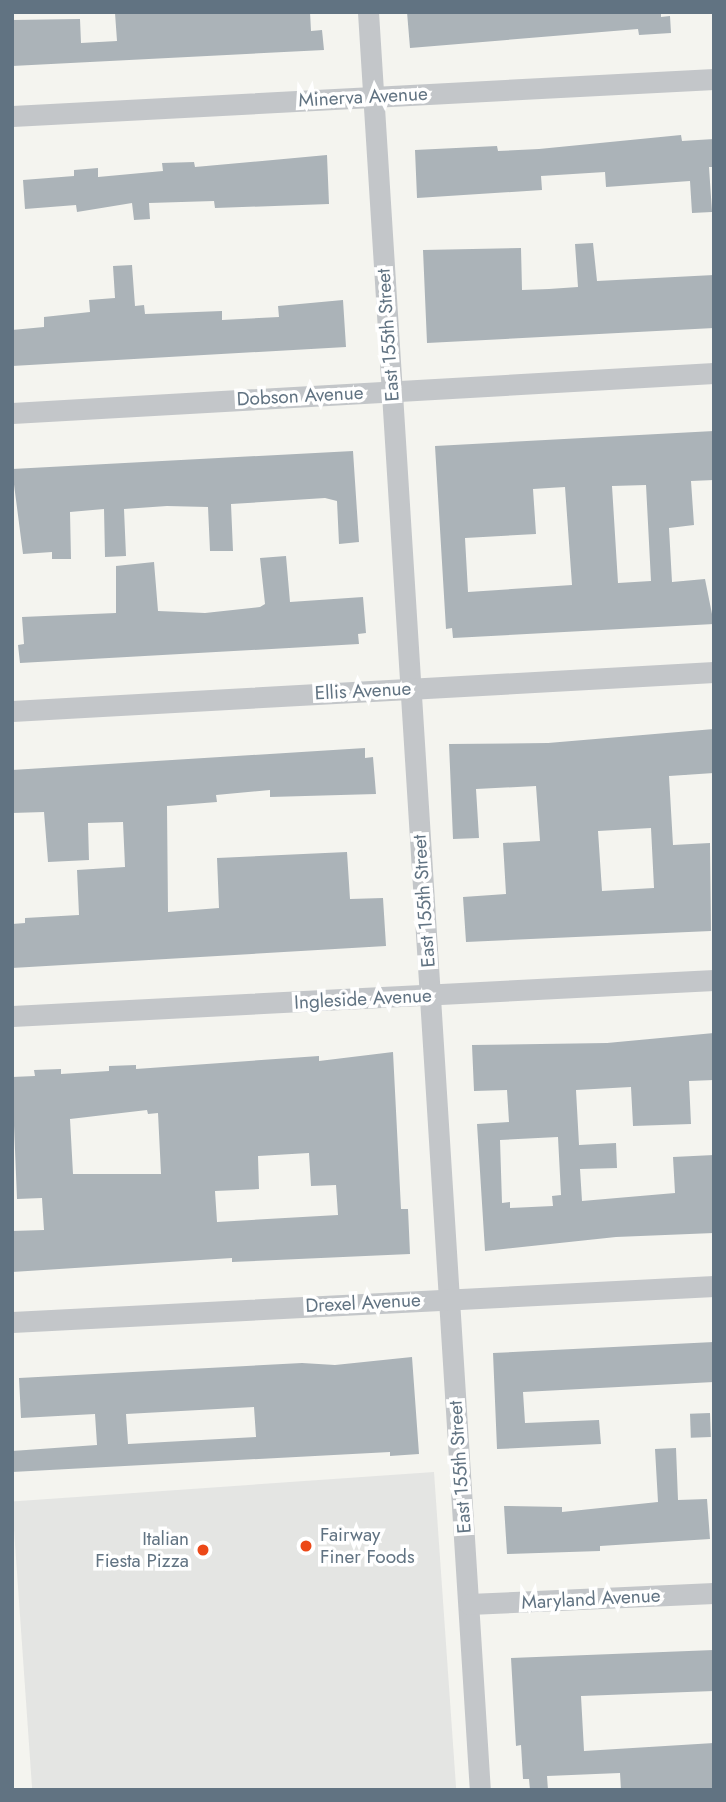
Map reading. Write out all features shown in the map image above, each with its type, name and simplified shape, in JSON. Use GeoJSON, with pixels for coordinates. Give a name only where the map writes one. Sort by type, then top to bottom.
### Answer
{"type":"FeatureCollection","features":[{"type":"Feature","properties":{"kind":"street","name":"East 155th Street"},"geometry":{"type":"LineString","coordinates":[[368,12],[480,1790]]}},
{"type":"Feature","properties":{"kind":"street","name":"Minerva Avenue"},"geometry":{"type":"LineString","coordinates":[[12,116],[714,79]]}},
{"type":"Feature","properties":{"kind":"street","name":"Dobson Avenue"},"geometry":{"type":"LineString","coordinates":[[12,413],[714,373]]}},
{"type":"Feature","properties":{"kind":"street","name":"Ellis Avenue"},"geometry":{"type":"LineString","coordinates":[[12,711],[714,672]]}},
{"type":"Feature","properties":{"kind":"street","name":"Ingleside Avenue"},"geometry":{"type":"LineString","coordinates":[[12,1016],[714,980]]}},
{"type":"Feature","properties":{"kind":"street","name":"Drexel Avenue"},"geometry":{"type":"LineString","coordinates":[[12,1322],[714,1286]]}},
{"type":"Feature","properties":{"kind":"street","name":"Maryland Avenue"},"geometry":{"type":"LineString","coordinates":[[469,1604],[714,1593]]}},
{"type":"Feature","properties":{"kind":"shaded area"},"geometry":{"type":"Polygon","coordinates":[[[434,1472],[456,1790],[32,1790],[12,1502],[434,1472]]]}},
{"type":"Feature","properties":{"kind":"building"},"geometry":{"type":"Polygon","coordinates":[[[310,12],[311,31],[322,30],[324,50],[12,66],[12,20],[80,19],[81,43],[117,41],[115,13],[310,12]]]}},
{"type":"Feature","properties":{"kind":"building"},"geometry":{"type":"Polygon","coordinates":[[[407,12],[661,12],[661,17],[670,16],[671,33],[639,35],[638,29],[410,48],[407,12]]]}},
{"type":"Feature","properties":{"kind":"building"},"geometry":{"type":"Polygon","coordinates":[[[681,135],[682,141],[714,139],[714,167],[709,167],[712,212],[692,213],[690,181],[606,187],[605,172],[541,176],[542,190],[417,198],[415,150],[497,146],[498,151],[539,149],[681,135]]]}},
{"type":"Feature","properties":{"kind":"building"},"geometry":{"type":"Polygon","coordinates":[[[327,155],[329,204],[215,208],[214,201],[149,203],[150,219],[134,220],[132,203],[77,212],[76,205],[25,209],[23,180],[74,176],[74,170],[98,168],[98,177],[163,171],[162,163],[194,162],[195,167],[327,155]]]}},
{"type":"Feature","properties":{"kind":"building"},"geometry":{"type":"Polygon","coordinates":[[[593,243],[597,281],[714,275],[714,328],[427,343],[423,250],[521,248],[522,290],[549,289],[578,287],[575,244],[593,243]]]}},
{"type":"Feature","properties":{"kind":"building"},"geometry":{"type":"Polygon","coordinates":[[[132,265],[135,306],[144,305],[145,314],[222,311],[222,320],[279,317],[278,306],[343,300],[346,347],[12,366],[12,330],[44,327],[44,317],[90,312],[89,300],[115,298],[113,266],[132,265]]]}},
{"type":"Feature","properties":{"kind":"building"},"geometry":{"type":"Polygon","coordinates":[[[714,431],[714,480],[691,481],[694,525],[669,528],[672,582],[705,579],[714,624],[453,638],[452,628],[446,629],[435,446],[714,431]],[[646,485],[612,486],[618,583],[651,581],[646,485]],[[565,487],[533,489],[536,534],[465,538],[468,592],[572,585],[565,487]]]}},
{"type":"Feature","properties":{"kind":"building"},"geometry":{"type":"Polygon","coordinates":[[[353,451],[359,542],[339,544],[337,501],[325,498],[231,504],[233,551],[210,551],[208,507],[167,506],[124,509],[126,556],[105,557],[104,509],[70,512],[71,559],[52,559],[52,552],[23,554],[12,469],[353,451]]]}},
{"type":"Feature","properties":{"kind":"building"},"geometry":{"type":"Polygon","coordinates":[[[286,556],[290,602],[363,597],[366,633],[358,634],[359,644],[20,663],[18,645],[24,644],[22,617],[116,613],[116,566],[154,562],[158,611],[205,613],[260,607],[265,604],[260,558],[286,556]]]}},
{"type":"Feature","properties":{"kind":"building"},"geometry":{"type":"Polygon","coordinates":[[[714,729],[714,773],[669,776],[673,845],[710,843],[711,931],[466,942],[463,897],[506,894],[503,843],[540,841],[536,786],[476,789],[479,838],[453,839],[449,744],[548,743],[714,729]],[[651,828],[598,831],[602,891],[654,888],[651,828]]]}},
{"type":"Feature","properties":{"kind":"building"},"geometry":{"type":"Polygon","coordinates":[[[365,748],[365,758],[373,757],[376,794],[270,797],[270,790],[216,795],[217,802],[167,806],[168,912],[219,908],[217,858],[347,852],[350,899],[383,898],[386,946],[12,968],[12,924],[25,923],[25,918],[79,915],[77,870],[125,867],[123,822],[88,823],[89,860],[48,862],[44,812],[12,813],[12,770],[365,748]]]}},
{"type":"Feature","properties":{"kind":"building"},"geometry":{"type":"Polygon","coordinates":[[[714,1033],[714,1080],[689,1081],[691,1124],[633,1126],[631,1087],[576,1090],[579,1145],[616,1143],[617,1168],[580,1169],[582,1201],[675,1193],[673,1157],[714,1155],[714,1233],[616,1237],[485,1251],[477,1124],[509,1122],[507,1090],[474,1091],[472,1045],[607,1043],[714,1033]],[[558,1137],[500,1140],[502,1203],[510,1202],[510,1208],[553,1206],[552,1196],[561,1195],[558,1137]]]}},
{"type":"Feature","properties":{"kind":"building"},"geometry":{"type":"Polygon","coordinates":[[[393,1052],[401,1209],[408,1209],[410,1254],[232,1262],[232,1258],[12,1272],[12,1231],[44,1230],[42,1198],[17,1199],[12,1077],[35,1076],[34,1070],[61,1069],[61,1074],[109,1071],[109,1066],[136,1065],[136,1069],[319,1056],[319,1061],[393,1052]],[[147,1110],[70,1119],[73,1174],[161,1174],[158,1113],[148,1114],[147,1110]],[[309,1153],[258,1156],[259,1189],[215,1191],[217,1222],[338,1215],[336,1185],[311,1186],[309,1153]]]}},
{"type":"Feature","properties":{"kind":"building"},"geometry":{"type":"Polygon","coordinates":[[[714,1342],[714,1382],[523,1392],[525,1423],[599,1420],[601,1444],[497,1449],[493,1353],[714,1342]]]}},
{"type":"Feature","properties":{"kind":"building"},"geometry":{"type":"Polygon","coordinates":[[[412,1357],[419,1454],[390,1456],[390,1452],[12,1472],[12,1451],[97,1445],[95,1414],[21,1418],[19,1378],[302,1363],[335,1365],[412,1357]],[[254,1407],[126,1414],[128,1444],[256,1437],[254,1407]]]}},
{"type":"Feature","properties":{"kind":"building"},"geometry":{"type":"Polygon","coordinates":[[[710,1413],[711,1437],[691,1438],[690,1414],[710,1413]]]}},
{"type":"Feature","properties":{"kind":"building"},"geometry":{"type":"Polygon","coordinates":[[[676,1448],[678,1500],[707,1499],[710,1539],[600,1546],[600,1551],[507,1554],[504,1506],[562,1507],[562,1512],[658,1502],[655,1449],[676,1448]]]}},
{"type":"Feature","properties":{"kind":"building"},"geometry":{"type":"Polygon","coordinates":[[[714,1650],[714,1691],[581,1696],[584,1751],[714,1743],[714,1790],[621,1790],[620,1773],[547,1776],[548,1790],[530,1790],[529,1779],[523,1779],[521,1745],[516,1746],[511,1658],[714,1650]]]}},
{"type":"Feature","properties":{"kind":"place","name":"Fairway Finer Foods"},"geometry":{"type":"Point","coordinates":[306,1546]}},
{"type":"Feature","properties":{"kind":"place","name":"Italian Fiesta Pizza"},"geometry":{"type":"Point","coordinates":[203,1550]}}]}
